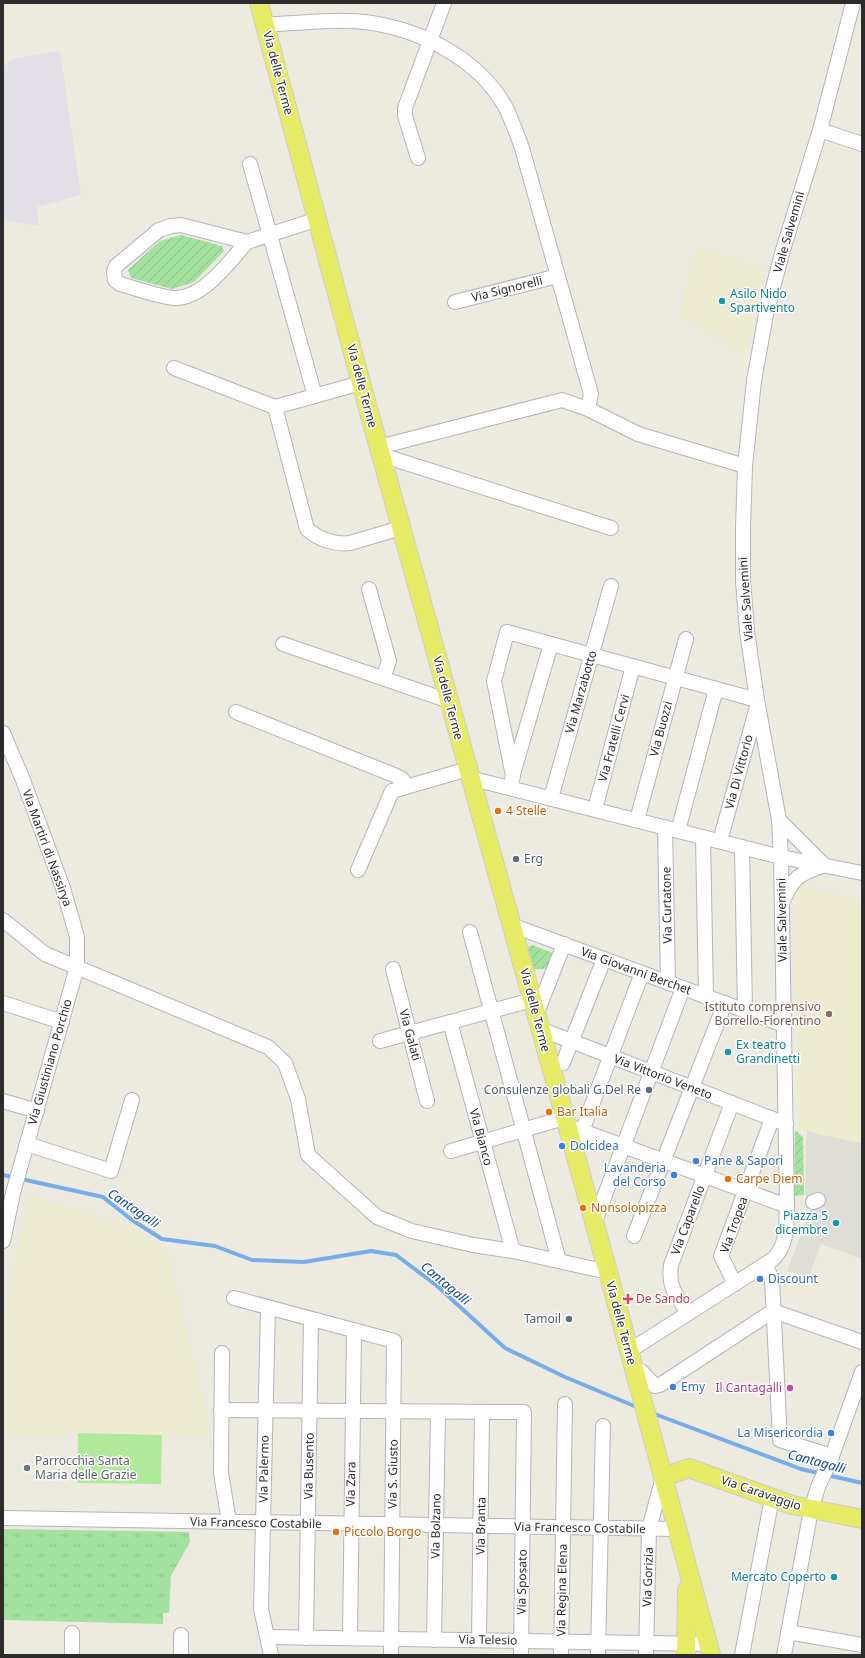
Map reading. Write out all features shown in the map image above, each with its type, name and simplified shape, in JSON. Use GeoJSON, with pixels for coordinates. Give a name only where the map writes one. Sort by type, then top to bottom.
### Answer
{"type":"FeatureCollection","features":[{"type":"Feature","properties":{"kind":"main road","name":"Via delle Terme"},"geometry":{"type":"LineString","coordinates":[[259,3],[361,383],[536,1015],[571,1124],[574,1153],[608,1272],[663,1477]]}},
{"type":"Feature","properties":{"kind":"main road","name":"Via Caravaggio"},"geometry":{"type":"LineString","coordinates":[[663,1477],[689,1468],[772,1498],[811,1510],[862,1519]]}},
{"type":"Feature","properties":{"kind":"main road"},"geometry":{"type":"LineString","coordinates":[[663,1477],[709,1649]]}},
{"type":"Feature","properties":{"kind":"main road"},"geometry":{"type":"LineString","coordinates":[[686,1649],[688,1568]]}},
{"type":"Feature","properties":{"kind":"street"},"geometry":{"type":"LineString","coordinates":[[418,158],[405,116],[405,108],[444,3]]}},
{"type":"Feature","properties":{"kind":"street","name":"Viale Salvemini"},"geometry":{"type":"LineString","coordinates":[[629,1351],[765,1264],[781,1250],[785,1235],[787,1206],[781,857],[779,820],[747,631],[743,582],[745,466],[754,381],[766,314],[783,250],[820,130],[853,3]]}},
{"type":"Feature","properties":{"kind":"street"},"geometry":{"type":"LineString","coordinates":[[265,25],[318,22],[371,23],[397,28],[444,48],[465,63],[494,91],[513,124],[522,148],[591,394],[588,409]]}},
{"type":"Feature","properties":{"kind":"street"},"geometry":{"type":"LineString","coordinates":[[820,130],[862,144]]}},
{"type":"Feature","properties":{"kind":"street"},"geometry":{"type":"LineString","coordinates":[[250,164],[315,396]]}},
{"type":"Feature","properties":{"kind":"street"},"geometry":{"type":"LineString","coordinates":[[247,242],[210,282],[187,296],[176,298],[166,297],[120,284],[115,280],[114,272],[116,266],[159,230],[171,226],[180,225],[247,242],[270,236],[318,219]]}},
{"type":"Feature","properties":{"kind":"street","name":"Via Signorelli"},"geometry":{"type":"LineString","coordinates":[[455,302],[558,276]]}},
{"type":"Feature","properties":{"kind":"street"},"geometry":{"type":"LineString","coordinates":[[174,368],[275,407],[361,383]]}},
{"type":"Feature","properties":{"kind":"street"},"geometry":{"type":"LineString","coordinates":[[380,451],[562,400],[588,409],[638,434],[745,466]]}},
{"type":"Feature","properties":{"kind":"street"},"geometry":{"type":"LineString","coordinates":[[275,407],[307,529],[313,534],[332,542],[342,544],[401,528]]}},
{"type":"Feature","properties":{"kind":"street"},"geometry":{"type":"LineString","coordinates":[[380,451],[611,528]]}},
{"type":"Feature","properties":{"kind":"street","name":"Via Marzabotto"},"geometry":{"type":"LineString","coordinates":[[551,798],[611,586]]}},
{"type":"Feature","properties":{"kind":"street"},"geometry":{"type":"LineString","coordinates":[[369,589],[389,661],[383,678]]}},
{"type":"Feature","properties":{"kind":"street"},"geometry":{"type":"LineString","coordinates":[[511,782],[494,681],[507,632],[758,701]]}},
{"type":"Feature","properties":{"kind":"street","name":"Via Buozzi"},"geometry":{"type":"LineString","coordinates":[[637,820],[686,639]]}},
{"type":"Feature","properties":{"kind":"street"},"geometry":{"type":"LineString","coordinates":[[283,644],[449,701]]}},
{"type":"Feature","properties":{"kind":"street"},"geometry":{"type":"LineString","coordinates":[[511,782],[551,644]]}},
{"type":"Feature","properties":{"kind":"street","name":"Via Fratelli Cervi"},"geometry":{"type":"LineString","coordinates":[[595,809],[633,666]]}},
{"type":"Feature","properties":{"kind":"street","name":"Via Curtatone"},"geometry":{"type":"LineString","coordinates":[[668,983],[671,829],[716,689]]}},
{"type":"Feature","properties":{"kind":"street","name":"Via Di Vittorio"},"geometry":{"type":"LineString","coordinates":[[720,841],[758,701]]}},
{"type":"Feature","properties":{"kind":"street"},"geometry":{"type":"LineString","coordinates":[[236,712],[394,775],[402,779],[406,787]]}},
{"type":"Feature","properties":{"kind":"street","name":"Via Martiri di Nassirya"},"geometry":{"type":"LineString","coordinates":[[3,733],[23,780],[64,888],[77,937],[77,967]]}},
{"type":"Feature","properties":{"kind":"street"},"geometry":{"type":"LineString","coordinates":[[358,870],[392,791],[469,773],[511,782],[551,798],[781,857],[862,873]]}},
{"type":"Feature","properties":{"kind":"street"},"geometry":{"type":"LineString","coordinates":[[779,820],[824,865]]}},
{"type":"Feature","properties":{"kind":"street"},"geometry":{"type":"LineString","coordinates":[[703,837],[706,996]]}},
{"type":"Feature","properties":{"kind":"street"},"geometry":{"type":"LineString","coordinates":[[742,847],[745,1011]]}},
{"type":"Feature","properties":{"kind":"street"},"geometry":{"type":"LineString","coordinates":[[782,903],[789,886],[795,879],[801,874],[824,865]]}},
{"type":"Feature","properties":{"kind":"street"},"geometry":{"type":"LineString","coordinates":[[3,920],[46,954],[268,1047],[285,1063],[298,1099],[308,1155],[377,1217],[412,1231],[473,1245],[513,1251],[608,1272]]}},
{"type":"Feature","properties":{"kind":"street","name":"Via Giovanni Berchet"},"geometry":{"type":"LineString","coordinates":[[511,925],[784,1025]]}},
{"type":"Feature","properties":{"kind":"street"},"geometry":{"type":"LineString","coordinates":[[470,932],[560,1262]]}},
{"type":"Feature","properties":{"kind":"street"},"geometry":{"type":"LineString","coordinates":[[380,1041],[492,1011],[536,1015],[564,944]]}},
{"type":"Feature","properties":{"kind":"street"},"geometry":{"type":"LineString","coordinates":[[563,1063],[604,959]]}},
{"type":"Feature","properties":{"kind":"street","name":"Via Giustiniano Porchio"},"geometry":{"type":"LineString","coordinates":[[3,1241],[13,1193],[77,967]]}},
{"type":"Feature","properties":{"kind":"street","name":"Via Galati"},"geometry":{"type":"LineString","coordinates":[[393,969],[427,1101]]}},
{"type":"Feature","properties":{"kind":"street"},"geometry":{"type":"LineString","coordinates":[[571,1124],[610,1056],[642,973]]}},
{"type":"Feature","properties":{"kind":"street"},"geometry":{"type":"LineString","coordinates":[[594,1224],[683,988]]}},
{"type":"Feature","properties":{"kind":"street"},"geometry":{"type":"LineString","coordinates":[[3,1003],[62,1022]]}},
{"type":"Feature","properties":{"kind":"street"},"geometry":{"type":"LineString","coordinates":[[634,1236],[725,1003]]}},
{"type":"Feature","properties":{"kind":"street","name":"Via Vittorio Veneto"},"geometry":{"type":"LineString","coordinates":[[536,1015],[572,1041],[786,1124]]}},
{"type":"Feature","properties":{"kind":"street","name":"Via Bianco"},"geometry":{"type":"LineString","coordinates":[[450,1022],[513,1251]]}},
{"type":"Feature","properties":{"kind":"street"},"geometry":{"type":"LineString","coordinates":[[26,1150],[111,1171],[132,1100]]}},
{"type":"Feature","properties":{"kind":"street"},"geometry":{"type":"LineString","coordinates":[[3,1101],[37,1111]]}},
{"type":"Feature","properties":{"kind":"street","name":"Via Caparello"},"geometry":{"type":"LineString","coordinates":[[688,1313],[673,1290],[670,1278],[671,1265],[732,1103]]}},
{"type":"Feature","properties":{"kind":"street","name":"Via Tropea"},"geometry":{"type":"LineString","coordinates":[[735,1284],[721,1256],[772,1119]]}},
{"type":"Feature","properties":{"kind":"street"},"geometry":{"type":"LineString","coordinates":[[451,1151],[523,1130],[571,1124],[623,1146],[787,1206]]}},
{"type":"Feature","properties":{"kind":"street"},"geometry":{"type":"LineString","coordinates":[[765,1264],[772,1279],[780,1440],[832,1456]]}},
{"type":"Feature","properties":{"kind":"street"},"geometry":{"type":"LineString","coordinates":[[234,1298],[354,1330]]}},
{"type":"Feature","properties":{"kind":"street","name":"Via Palermo"},"geometry":{"type":"LineString","coordinates":[[268,1307],[261,1609],[271,1655]]}},
{"type":"Feature","properties":{"kind":"street"},"geometry":{"type":"LineString","coordinates":[[773,1311],[862,1342]]}},
{"type":"Feature","properties":{"kind":"street"},"geometry":{"type":"LineString","coordinates":[[634,1371],[642,1371],[652,1384],[655,1386],[660,1385],[773,1311]]}},
{"type":"Feature","properties":{"kind":"street","name":"Via Busento"},"geometry":{"type":"LineString","coordinates":[[306,1638],[311,1318]]}},
{"type":"Feature","properties":{"kind":"street","name":"Via S. Giusto"},"geometry":{"type":"LineString","coordinates":[[354,1330],[394,1341],[391,1655]]}},
{"type":"Feature","properties":{"kind":"street","name":"Via Zara"},"geometry":{"type":"LineString","coordinates":[[350,1638],[354,1330]]}},
{"type":"Feature","properties":{"kind":"street"},"geometry":{"type":"LineString","coordinates":[[222,1353],[221,1473],[229,1522]]}},
{"type":"Feature","properties":{"kind":"street"},"geometry":{"type":"LineString","coordinates":[[784,1655],[811,1510],[818,1486],[859,1391],[862,1372]]}},
{"type":"Feature","properties":{"kind":"street","name":"Via Regina Elena"},"geometry":{"type":"LineString","coordinates":[[561,1648],[565,1404]]}},
{"type":"Feature","properties":{"kind":"street"},"geometry":{"type":"LineString","coordinates":[[221,1410],[482,1412]]}},
{"type":"Feature","properties":{"kind":"street","name":"Via Bolzano"},"geometry":{"type":"LineString","coordinates":[[434,1640],[438,1412]]}},
{"type":"Feature","properties":{"kind":"street","name":"Via Sposato"},"geometry":{"type":"LineString","coordinates":[[482,1412],[524,1412],[521,1655]]}},
{"type":"Feature","properties":{"kind":"street","name":"Via Branta"},"geometry":{"type":"LineString","coordinates":[[479,1640],[482,1412]]}},
{"type":"Feature","properties":{"kind":"street"},"geometry":{"type":"LineString","coordinates":[[598,1648],[603,1426]]}},
{"type":"Feature","properties":{"kind":"street","name":"Via Gorizia"},"geometry":{"type":"LineString","coordinates":[[646,1649],[649,1529],[663,1477]]}},
{"type":"Feature","properties":{"kind":"street"},"geometry":{"type":"LineString","coordinates":[[742,1655],[772,1498]]}},
{"type":"Feature","properties":{"kind":"street","name":"Via Francesco Costabile"},"geometry":{"type":"LineString","coordinates":[[3,1518],[677,1530]]}},
{"type":"Feature","properties":{"kind":"street"},"geometry":{"type":"LineString","coordinates":[[788,1632],[862,1646],[860,1655]]}},
{"type":"Feature","properties":{"kind":"street"},"geometry":{"type":"LineString","coordinates":[[72,1633],[72,1655]]}},
{"type":"Feature","properties":{"kind":"street"},"geometry":{"type":"LineString","coordinates":[[181,1635],[181,1655]]}},
{"type":"Feature","properties":{"kind":"street","name":"Via Telesio"},"geometry":{"type":"LineString","coordinates":[[268,1637],[521,1641],[561,1648],[709,1649]]}},
{"type":"Feature","properties":{"kind":"shaded area"},"geometry":{"type":"Polygon","coordinates":[[[60,51],[81,195],[37,207],[39,226],[3,220],[3,66],[12,59],[60,51]]]}},
{"type":"Feature","properties":{"kind":"shaded area"},"geometry":{"type":"Polygon","coordinates":[[[698,247],[765,269],[746,355],[680,316],[698,247]]]}},
{"type":"Feature","properties":{"kind":"shaded area","name":"Istituto comprensivo Borrello-Fiorentino"},"geometry":{"type":"Polygon","coordinates":[[[800,886],[862,900],[862,1143],[822,1135],[799,1128],[794,900],[795,893],[800,886]]]}},
{"type":"Feature","properties":{"kind":"shaded area"},"geometry":{"type":"Polygon","coordinates":[[[807,1130],[822,1135],[862,1143],[862,1259],[821,1244],[809,1276],[787,1271],[812,1207],[805,1194],[807,1130]]]}},
{"type":"Feature","properties":{"kind":"shaded area"},"geometry":{"type":"Polygon","coordinates":[[[29,1196],[124,1225],[157,1244],[165,1251],[170,1262],[211,1435],[3,1435],[3,1324],[29,1196]]]}},
{"type":"Feature","properties":{"kind":"green space"},"geometry":{"type":"Polygon","coordinates":[[[181,235],[222,246],[224,251],[194,282],[172,289],[131,278],[128,270],[160,241],[181,235]]]}},
{"type":"Feature","properties":{"kind":"green space"},"geometry":{"type":"Polygon","coordinates":[[[532,945],[553,953],[546,969],[534,969],[528,947],[532,945]]]}},
{"type":"Feature","properties":{"kind":"green space"},"geometry":{"type":"Polygon","coordinates":[[[795,1130],[803,1137],[804,1195],[794,1196],[795,1130]]]}},
{"type":"Feature","properties":{"kind":"green space"},"geometry":{"type":"Polygon","coordinates":[[[78,1433],[162,1435],[161,1484],[77,1483],[78,1433]]]}},
{"type":"Feature","properties":{"kind":"green space"},"geometry":{"type":"Polygon","coordinates":[[[3,1529],[189,1532],[190,1542],[171,1576],[169,1613],[163,1613],[163,1624],[3,1620],[3,1529]]]}},
{"type":"Feature","properties":{"kind":"waterway","name":"Cantagalli"},"geometry":{"type":"LineString","coordinates":[[3,1175],[103,1197],[132,1220],[162,1239],[215,1246],[252,1260],[304,1262],[371,1251],[396,1255],[436,1285],[505,1348],[565,1377],[639,1408]]}},
{"type":"Feature","properties":{"kind":"waterway","name":"Cantagalli"},"geometry":{"type":"LineString","coordinates":[[652,1413],[801,1469],[862,1483]]}},
{"type":"Feature","properties":{"kind":"place","name":"Asilo Nido Spartivento"},"geometry":{"type":"Point","coordinates":[722,301]}},
{"type":"Feature","properties":{"kind":"place","name":"4 Stelle"},"geometry":{"type":"Point","coordinates":[498,811]}},
{"type":"Feature","properties":{"kind":"place","name":"Erg"},"geometry":{"type":"Point","coordinates":[516,859]}},
{"type":"Feature","properties":{"kind":"place","name":"Istituto comprensivo Borrello-Fiorentino"},"geometry":{"type":"Point","coordinates":[829,1014]}},
{"type":"Feature","properties":{"kind":"place","name":"Ex teatro Grandinetti"},"geometry":{"type":"Point","coordinates":[728,1052]}},
{"type":"Feature","properties":{"kind":"place","name":"Consulenze globali G.Del Re"},"geometry":{"type":"Point","coordinates":[649,1090]}},
{"type":"Feature","properties":{"kind":"place","name":"Bar Italia"},"geometry":{"type":"Point","coordinates":[549,1112]}},
{"type":"Feature","properties":{"kind":"place","name":"Dolcidea"},"geometry":{"type":"Point","coordinates":[562,1146]}},
{"type":"Feature","properties":{"kind":"place","name":"Pane & Sapori"},"geometry":{"type":"Point","coordinates":[696,1161]}},
{"type":"Feature","properties":{"kind":"place","name":"Lavanderia del Corso"},"geometry":{"type":"Point","coordinates":[674,1175]}},
{"type":"Feature","properties":{"kind":"place","name":"Carpe Diem"},"geometry":{"type":"Point","coordinates":[728,1179]}},
{"type":"Feature","properties":{"kind":"place","name":"Nonsolopizza"},"geometry":{"type":"Point","coordinates":[583,1208]}},
{"type":"Feature","properties":{"kind":"place","name":"Piazza 5 dicembre"},"geometry":{"type":"Point","coordinates":[836,1223]}},
{"type":"Feature","properties":{"kind":"place","name":"Discount"},"geometry":{"type":"Point","coordinates":[760,1279]}},
{"type":"Feature","properties":{"kind":"place","name":"De Sando"},"geometry":{"type":"Point","coordinates":[628,1299]}},
{"type":"Feature","properties":{"kind":"place","name":"Tamoil"},"geometry":{"type":"Point","coordinates":[569,1319]}},
{"type":"Feature","properties":{"kind":"place","name":"Emy"},"geometry":{"type":"Point","coordinates":[673,1387]}},
{"type":"Feature","properties":{"kind":"place","name":"Il Cantagalli"},"geometry":{"type":"Point","coordinates":[790,1388]}},
{"type":"Feature","properties":{"kind":"place","name":"La Misericordia"},"geometry":{"type":"Point","coordinates":[831,1433]}},
{"type":"Feature","properties":{"kind":"place","name":"Parrocchia Santa Maria delle Grazie"},"geometry":{"type":"Point","coordinates":[27,1468]}},
{"type":"Feature","properties":{"kind":"place","name":"Piccolo Borgo"},"geometry":{"type":"Point","coordinates":[336,1532]}},
{"type":"Feature","properties":{"kind":"place","name":"Mercato Coperto"},"geometry":{"type":"Point","coordinates":[834,1577]}}]}
